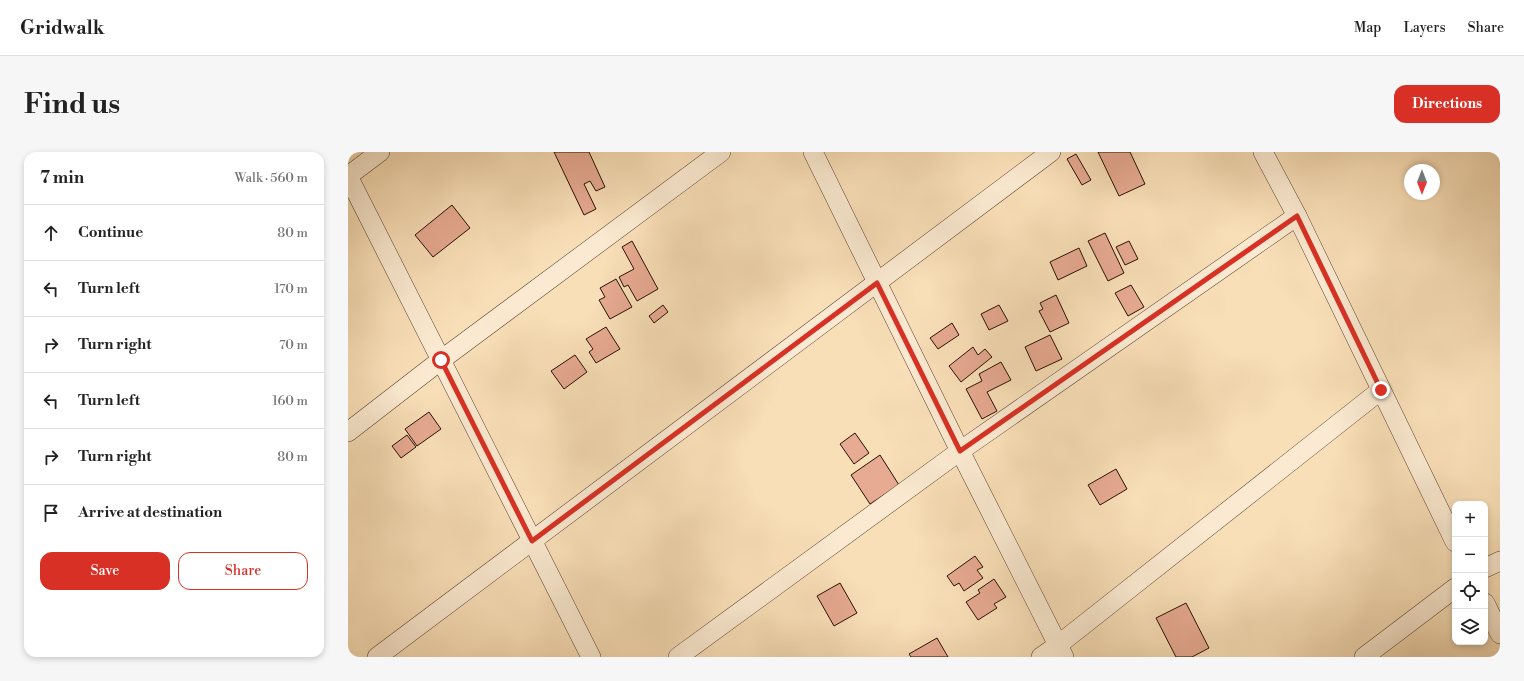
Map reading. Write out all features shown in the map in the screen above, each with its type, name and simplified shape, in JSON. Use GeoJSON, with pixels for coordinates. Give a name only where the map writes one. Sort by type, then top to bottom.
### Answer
{"type":"FeatureCollection","features":[{"type":"Feature","properties":{"kind":"street"},"geometry":{"type":"LineString","coordinates":[[380,152],[348,176],[591,657]]}},
{"type":"Feature","properties":{"kind":"street"},"geometry":{"type":"LineString","coordinates":[[348,432],[441,360],[721,152]]}},
{"type":"Feature","properties":{"kind":"street"},"geometry":{"type":"LineString","coordinates":[[813,152],[960,451],[1061,651]]}},
{"type":"Feature","properties":{"kind":"street"},"geometry":{"type":"LineString","coordinates":[[377,657],[1051,152]]}},
{"type":"Feature","properties":{"kind":"street"},"geometry":{"type":"LineString","coordinates":[[1263,152],[1297,216],[1453,537]]}},
{"type":"Feature","properties":{"kind":"street"},"geometry":{"type":"LineString","coordinates":[[678,657],[960,451],[1297,216]]}},
{"type":"Feature","properties":{"kind":"street"},"geometry":{"type":"LineString","coordinates":[[1041,657],[1061,651],[1381,390]]}},
{"type":"Feature","properties":{"kind":"street"},"geometry":{"type":"LineString","coordinates":[[1488,567],[1500,561]]}},
{"type":"Feature","properties":{"kind":"street"},"geometry":{"type":"LineString","coordinates":[[1364,657],[1452,590]]}},
{"type":"Feature","properties":{"kind":"street"},"geometry":{"type":"LineString","coordinates":[[1488,609],[1500,634]]}},
{"type":"Feature","properties":{"kind":"building"},"geometry":{"type":"Polygon","coordinates":[[[554,152],[589,152],[605,187],[596,191],[590,181],[584,184],[596,209],[584,215],[554,152]]]}},
{"type":"Feature","properties":{"kind":"building"},"geometry":{"type":"Polygon","coordinates":[[[1098,152],[1130,152],[1145,184],[1119,196],[1098,152]]]}},
{"type":"Feature","properties":{"kind":"building"},"geometry":{"type":"Polygon","coordinates":[[[1076,154],[1091,180],[1082,185],[1067,159],[1076,154]]]}},
{"type":"Feature","properties":{"kind":"building"},"geometry":{"type":"Polygon","coordinates":[[[452,205],[470,228],[433,257],[415,235],[452,205]]]}},
{"type":"Feature","properties":{"kind":"building"},"geometry":{"type":"Polygon","coordinates":[[[1105,233],[1124,273],[1108,281],[1088,241],[1105,233]]]}},
{"type":"Feature","properties":{"kind":"building"},"geometry":{"type":"Polygon","coordinates":[[[632,241],[658,289],[637,301],[628,285],[624,287],[619,277],[634,269],[622,247],[632,241]]]}},
{"type":"Feature","properties":{"kind":"building"},"geometry":{"type":"Polygon","coordinates":[[[1129,241],[1138,259],[1125,265],[1116,247],[1129,241]]]}},
{"type":"Feature","properties":{"kind":"building"},"geometry":{"type":"Polygon","coordinates":[[[1079,248],[1087,266],[1058,280],[1050,262],[1079,248]]]}},
{"type":"Feature","properties":{"kind":"building"},"geometry":{"type":"Polygon","coordinates":[[[616,279],[632,307],[610,319],[599,300],[605,297],[600,288],[616,279]]]}},
{"type":"Feature","properties":{"kind":"building"},"geometry":{"type":"Polygon","coordinates":[[[1131,285],[1144,307],[1128,316],[1115,293],[1131,285]]]}},
{"type":"Feature","properties":{"kind":"building"},"geometry":{"type":"Polygon","coordinates":[[[1056,295],[1069,323],[1050,332],[1039,311],[1043,309],[1040,303],[1056,295]]]}},
{"type":"Feature","properties":{"kind":"building"},"geometry":{"type":"Polygon","coordinates":[[[663,305],[668,312],[654,323],[649,316],[663,305]]]}},
{"type":"Feature","properties":{"kind":"building"},"geometry":{"type":"Polygon","coordinates":[[[999,305],[1008,321],[989,330],[981,314],[999,305]]]}},
{"type":"Feature","properties":{"kind":"building"},"geometry":{"type":"Polygon","coordinates":[[[952,323],[959,335],[938,349],[930,338],[952,323]]]}},
{"type":"Feature","properties":{"kind":"building"},"geometry":{"type":"Polygon","coordinates":[[[606,327],[620,349],[596,363],[589,352],[593,349],[586,339],[606,327]]]}},
{"type":"Feature","properties":{"kind":"building"},"geometry":{"type":"Polygon","coordinates":[[[1050,335],[1062,359],[1036,371],[1025,347],[1050,335]]]}},
{"type":"Feature","properties":{"kind":"building"},"geometry":{"type":"Polygon","coordinates":[[[973,347],[978,355],[985,349],[992,357],[961,382],[949,366],[973,347]]]}},
{"type":"Feature","properties":{"kind":"building"},"geometry":{"type":"Polygon","coordinates":[[[575,355],[587,372],[564,389],[551,371],[575,355]]]}},
{"type":"Feature","properties":{"kind":"building"},"geometry":{"type":"Polygon","coordinates":[[[1001,362],[1011,380],[987,392],[997,411],[982,419],[966,389],[982,381],[979,374],[1001,362]]]}},
{"type":"Feature","properties":{"kind":"building"},"geometry":{"type":"Polygon","coordinates":[[[429,412],[441,429],[417,446],[405,429],[429,412]]]}},
{"type":"Feature","properties":{"kind":"building"},"geometry":{"type":"Polygon","coordinates":[[[855,433],[869,453],[854,464],[840,444],[855,433]]]}},
{"type":"Feature","properties":{"kind":"building"},"geometry":{"type":"Polygon","coordinates":[[[407,435],[416,447],[401,458],[392,446],[407,435]]]}},
{"type":"Feature","properties":{"kind":"building"},"geometry":{"type":"Polygon","coordinates":[[[880,455],[899,485],[870,504],[851,475],[880,455]]]}},
{"type":"Feature","properties":{"kind":"building"},"geometry":{"type":"Polygon","coordinates":[[[1116,469],[1127,489],[1100,505],[1088,485],[1116,469]]]}},
{"type":"Feature","properties":{"kind":"building"},"geometry":{"type":"Polygon","coordinates":[[[975,556],[983,567],[977,570],[983,578],[964,591],[959,583],[954,586],[947,576],[975,556]]]}},
{"type":"Feature","properties":{"kind":"building"},"geometry":{"type":"Polygon","coordinates":[[[994,579],[1006,597],[994,604],[997,608],[978,620],[966,602],[980,593],[978,590],[994,579]]]}},
{"type":"Feature","properties":{"kind":"building"},"geometry":{"type":"Polygon","coordinates":[[[840,583],[857,613],[834,626],[817,596],[840,583]]]}},
{"type":"Feature","properties":{"kind":"building"},"geometry":{"type":"Polygon","coordinates":[[[1186,603],[1209,648],[1192,657],[1176,657],[1156,618],[1186,603]]]}},
{"type":"Feature","properties":{"kind":"building"},"geometry":{"type":"Polygon","coordinates":[[[937,638],[948,657],[911,657],[909,654],[937,638]]]}},
{"type":"Feature","properties":{"kind":"route"},"geometry":{"type":"LineString","coordinates":[[441,360],[532,541],[877,283],[960,451],[1297,216],[1381,390]]}}]}
